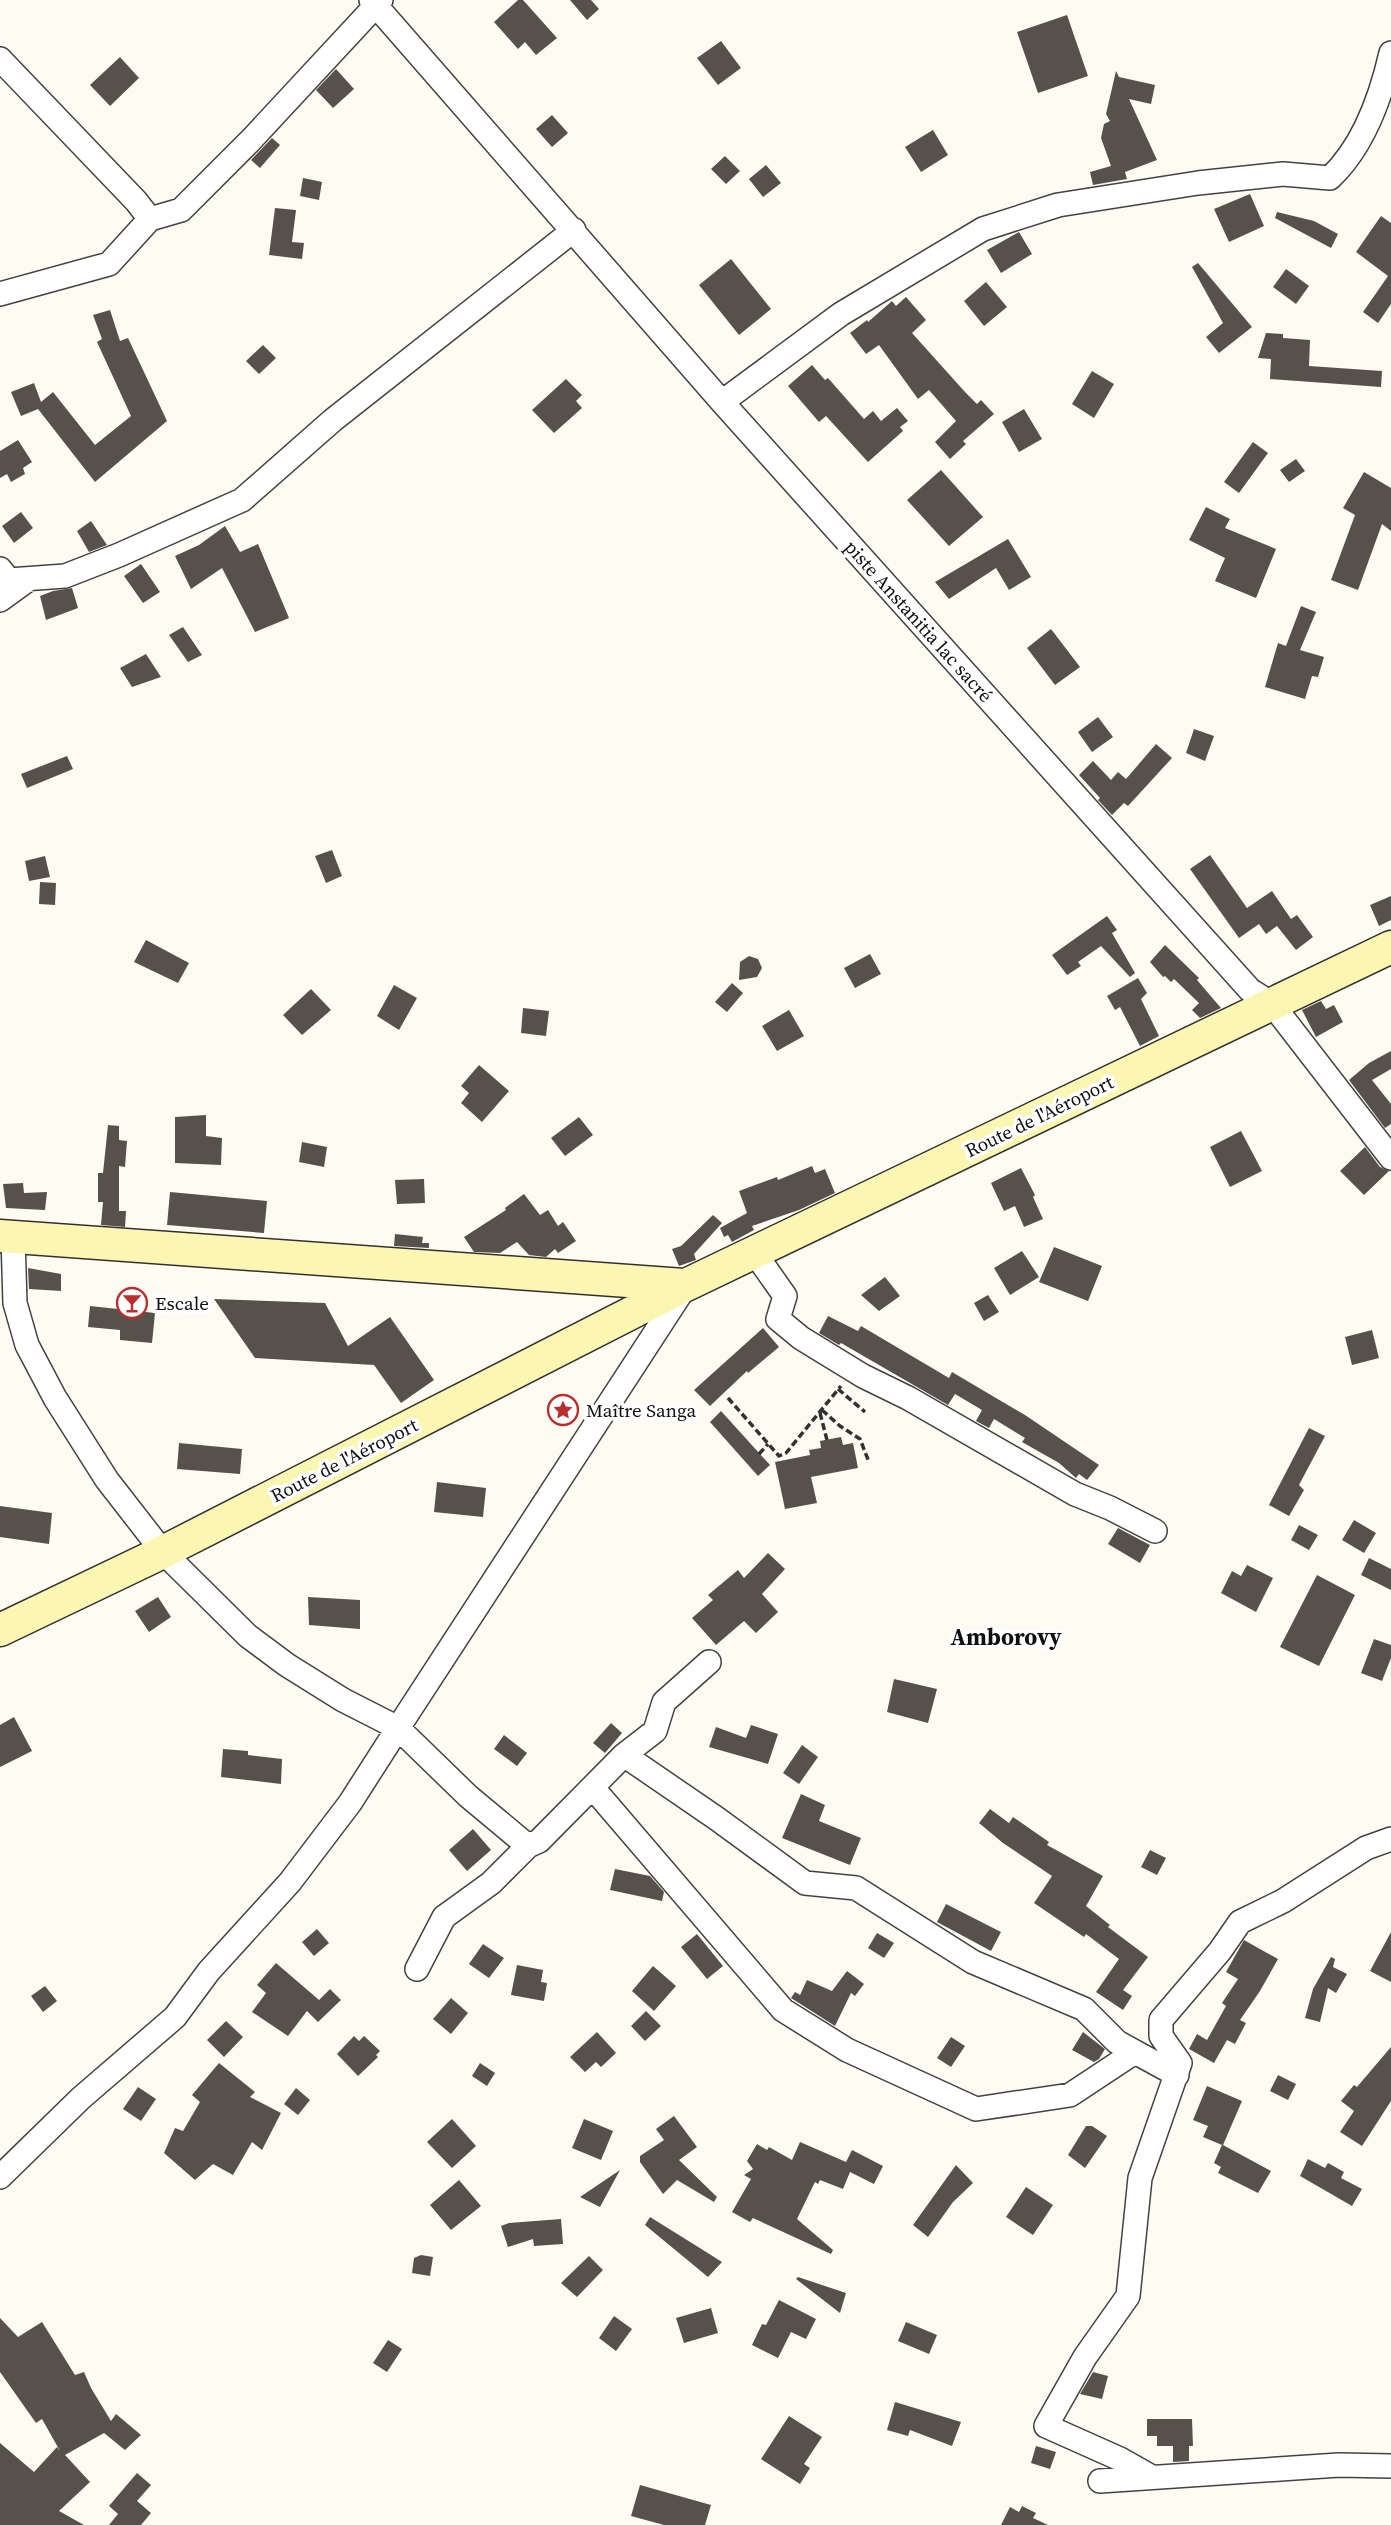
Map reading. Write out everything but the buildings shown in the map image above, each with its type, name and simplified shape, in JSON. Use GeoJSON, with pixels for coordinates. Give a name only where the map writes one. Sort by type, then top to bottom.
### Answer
{"type":"FeatureCollection","features":[{"type":"Feature","properties":{"kind":"main road","name":"Route de l'Aéroport"},"geometry":{"type":"LineString","coordinates":[[0,1630],[163,1552],[686,1285],[1391,947]]}},
{"type":"Feature","properties":{"kind":"main road","name":"Route de l'Aéroport"},"geometry":{"type":"LineString","coordinates":[[6,1237],[686,1285]]}},
{"type":"Feature","properties":{"kind":"street"},"geometry":{"type":"LineString","coordinates":[[0,294],[109,264],[150,219],[181,210],[251,140],[376,2]]}},
{"type":"Feature","properties":{"kind":"street","name":"piste Anstanitia lac sacré"},"geometry":{"type":"LineString","coordinates":[[376,2],[722,402],[1250,990],[1272,1004],[1391,1158]]}},
{"type":"Feature","properties":{"kind":"street"},"geometry":{"type":"LineString","coordinates":[[722,402],[841,314],[983,229],[1058,205],[1160,188],[1283,174],[1331,178],[1342,167],[1369,122],[1391,52]]}},
{"type":"Feature","properties":{"kind":"street"},"geometry":{"type":"LineString","coordinates":[[0,59],[150,219]]}},
{"type":"Feature","properties":{"kind":"street"},"geometry":{"type":"LineString","coordinates":[[0,569],[9,580],[65,576],[242,500],[333,420],[574,230]]}},
{"type":"Feature","properties":{"kind":"street"},"geometry":{"type":"LineString","coordinates":[[0,600],[29,579]]}},
{"type":"Feature","properties":{"kind":"street"},"geometry":{"type":"LineString","coordinates":[[6,1237],[15,1303],[27,1345],[55,1398],[107,1480],[163,1552],[248,1636],[287,1665],[343,1700],[398,1728],[457,1786],[528,1846]]}},
{"type":"Feature","properties":{"kind":"street"},"geometry":{"type":"LineString","coordinates":[[754,1252],[785,1296],[778,1319],[801,1338],[1075,1494],[1155,1531]]}},
{"type":"Feature","properties":{"kind":"street"},"geometry":{"type":"LineString","coordinates":[[0,2177],[81,2098],[175,2018],[209,1971],[290,1882],[350,1803],[686,1285]]}},
{"type":"Feature","properties":{"kind":"street"},"geometry":{"type":"LineString","coordinates":[[417,1969],[444,1917],[491,1883],[528,1846],[539,1841],[624,1755],[655,1731],[664,1702],[709,1662]]}},
{"type":"Feature","properties":{"kind":"street"},"geometry":{"type":"LineString","coordinates":[[624,1755],[806,1883],[856,1888],[973,1962],[1084,2009],[1117,2042],[1177,2075]]}},
{"type":"Feature","properties":{"kind":"street"},"geometry":{"type":"LineString","coordinates":[[593,1788],[783,2010],[847,2050],[976,2109],[1070,2095],[1135,2052]]}},
{"type":"Feature","properties":{"kind":"street"},"geometry":{"type":"LineString","coordinates":[[1150,2476],[1120,2459],[1046,2426],[1085,2357],[1128,2296],[1140,2178],[1180,2063],[1161,2036],[1161,2020],[1220,1951],[1240,1922],[1283,1901],[1366,1848],[1391,1839]]}},
{"type":"Feature","properties":{"kind":"street"},"geometry":{"type":"LineString","coordinates":[[1100,2481],[1339,2465],[1391,2466]]}},
{"type":"Feature","properties":{"kind":"path"},"geometry":{"type":"LineString","coordinates":[[728,1398],[779,1456],[790,1453],[853,1370]]}},
{"type":"Feature","properties":{"kind":"path"},"geometry":{"type":"LineString","coordinates":[[838,1389],[865,1412]]}},
{"type":"Feature","properties":{"kind":"path"},"geometry":{"type":"LineString","coordinates":[[821,1411],[827,1440]]}},
{"type":"Feature","properties":{"kind":"path"},"geometry":{"type":"LineString","coordinates":[[821,1411],[860,1439],[869,1462]]}},
{"type":"Feature","properties":{"kind":"path"},"geometry":{"type":"LineString","coordinates":[[759,1454],[768,1444]]}},
{"type":"Feature","properties":{"kind":"place","name":"Escale"},"geometry":{"type":"Point","coordinates":[132,1303]}},
{"type":"Feature","properties":{"kind":"place","name":"Maître Sanga"},"geometry":{"type":"Point","coordinates":[563,1410]}},
{"type":"Feature","properties":{"kind":"district","name":"Amborovy"},"geometry":{"type":"Point","coordinates":[1006,1637]}}]}
